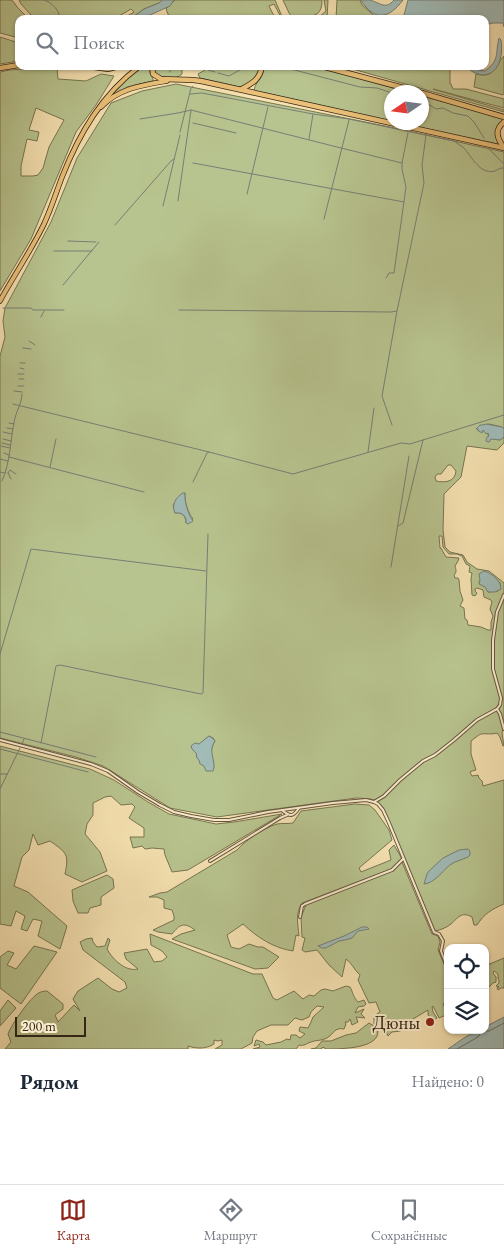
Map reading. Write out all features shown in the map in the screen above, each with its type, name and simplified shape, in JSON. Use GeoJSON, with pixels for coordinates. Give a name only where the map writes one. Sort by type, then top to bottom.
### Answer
{"type":"FeatureCollection","features":[{"type":"Feature","properties":{"kind":"highway"},"geometry":{"type":"LineString","coordinates":[[0,68],[15,66]]}},
{"type":"Feature","properties":{"kind":"highway"},"geometry":{"type":"LineString","coordinates":[[152,70],[156,77],[161,80],[193,80],[242,89],[504,148]]}},
{"type":"Feature","properties":{"kind":"highway"},"geometry":{"type":"LineString","coordinates":[[242,89],[256,81],[261,70]]}},
{"type":"Feature","properties":{"kind":"highway"},"geometry":{"type":"LineString","coordinates":[[336,70],[391,85]]}},
{"type":"Feature","properties":{"kind":"highway"},"geometry":{"type":"LineString","coordinates":[[429,96],[504,117]]}},
{"type":"Feature","properties":{"kind":"highway"},"geometry":{"type":"LineString","coordinates":[[504,122],[497,132],[504,148]]}},
{"type":"Feature","properties":{"kind":"main road"},"geometry":{"type":"LineString","coordinates":[[0,301],[32,247],[73,150],[91,118],[115,88],[135,70]]}},
{"type":"Feature","properties":{"kind":"main road"},"geometry":{"type":"LineString","coordinates":[[91,118],[107,101],[122,92],[136,86],[171,80]]}},
{"type":"Feature","properties":{"kind":"street"},"geometry":{"type":"LineString","coordinates":[[374,802],[384,796],[423,761],[435,755],[473,723],[497,709],[501,702],[493,669],[493,632],[496,612],[504,595]]}},
{"type":"Feature","properties":{"kind":"street"},"geometry":{"type":"LineString","coordinates":[[497,709],[504,729]]}},
{"type":"Feature","properties":{"kind":"street"},"geometry":{"type":"LineString","coordinates":[[0,740],[92,764],[108,771],[138,792],[177,813],[229,820],[345,801],[366,800],[374,802],[383,810],[434,932],[443,941],[441,951],[444,959]]}},
{"type":"Feature","properties":{"kind":"street"},"geometry":{"type":"LineString","coordinates":[[210,861],[280,818],[296,814],[299,808]]}},
{"type":"Feature","properties":{"kind":"street"},"geometry":{"type":"LineString","coordinates":[[282,810],[287,815]]}},
{"type":"Feature","properties":{"kind":"street"},"geometry":{"type":"LineString","coordinates":[[300,917],[302,906],[305,904],[392,870],[403,859]]}},
{"type":"Feature","properties":{"kind":"green space"},"geometry":{"type":"Polygon","coordinates":[[[0,0],[12,0],[25,15],[15,15],[15,37],[0,33],[0,0]]]}},
{"type":"Feature","properties":{"kind":"green space"},"geometry":{"type":"Polygon","coordinates":[[[19,0],[162,0],[136,15],[129,15],[134,12],[131,9],[121,15],[31,15],[19,0]]]}},
{"type":"Feature","properties":{"kind":"green space"},"geometry":{"type":"Polygon","coordinates":[[[175,0],[275,0],[281,15],[274,4],[269,6],[274,15],[168,15],[166,9],[175,0]]]}},
{"type":"Feature","properties":{"kind":"green space"},"geometry":{"type":"Polygon","coordinates":[[[283,0],[322,0],[322,6],[317,14],[291,15],[283,0]]]}},
{"type":"Feature","properties":{"kind":"green space"},"geometry":{"type":"Polygon","coordinates":[[[324,0],[328,0],[327,15],[321,15],[326,11],[324,0]]]}},
{"type":"Feature","properties":{"kind":"green space"},"geometry":{"type":"Polygon","coordinates":[[[337,0],[360,0],[362,5],[373,15],[336,15],[337,0]]]}},
{"type":"Feature","properties":{"kind":"green space"},"geometry":{"type":"Polygon","coordinates":[[[0,37],[15,42],[15,62],[0,64],[0,37]]]}},
{"type":"Feature","properties":{"kind":"green space"},"geometry":{"type":"Polygon","coordinates":[[[504,56],[504,94],[474,87],[476,74],[487,75],[491,73],[504,56]]]}},
{"type":"Feature","properties":{"kind":"green space"},"geometry":{"type":"Polygon","coordinates":[[[15,70],[57,70],[58,79],[86,81],[101,74],[114,76],[76,132],[31,239],[0,291],[0,72],[15,70]],[[36,108],[29,130],[39,132],[37,141],[27,139],[21,166],[21,176],[38,175],[43,168],[49,147],[64,120],[36,108]]]}},
{"type":"Feature","properties":{"kind":"green space"},"geometry":{"type":"Polygon","coordinates":[[[138,70],[150,70],[153,81],[127,87],[109,97],[126,79],[138,70]]]}},
{"type":"Feature","properties":{"kind":"green space"},"geometry":{"type":"Polygon","coordinates":[[[154,70],[182,70],[182,74],[176,78],[162,77],[155,74],[154,70]]]}},
{"type":"Feature","properties":{"kind":"green space"},"geometry":{"type":"Polygon","coordinates":[[[205,70],[260,70],[259,74],[244,88],[200,78],[198,74],[205,70]]]}},
{"type":"Feature","properties":{"kind":"green space"},"geometry":{"type":"Polygon","coordinates":[[[264,70],[329,70],[384,86],[384,119],[256,91],[254,90],[264,70]]]}},
{"type":"Feature","properties":{"kind":"green space"},"geometry":{"type":"Polygon","coordinates":[[[356,70],[450,70],[450,84],[453,89],[466,89],[504,99],[504,108],[433,89],[504,110],[504,112],[429,91],[429,85],[409,85],[356,70]]]}},
{"type":"Feature","properties":{"kind":"green space"},"geometry":{"type":"Polygon","coordinates":[[[176,84],[384,126],[384,130],[404,130],[504,152],[504,429],[489,424],[480,426],[478,429],[488,433],[489,442],[493,438],[500,440],[504,437],[504,443],[497,450],[467,446],[461,477],[444,494],[443,530],[445,547],[450,552],[463,555],[467,562],[477,569],[489,571],[504,583],[504,725],[502,733],[504,746],[497,733],[481,734],[476,737],[471,741],[471,754],[476,770],[470,772],[472,776],[478,775],[483,786],[504,780],[504,904],[489,912],[477,925],[474,925],[472,917],[462,915],[447,927],[435,931],[384,809],[378,802],[356,798],[217,817],[170,808],[103,766],[76,757],[0,738],[0,356],[5,337],[3,321],[5,308],[51,222],[77,158],[111,103],[142,91],[176,84]],[[448,465],[441,474],[437,474],[435,477],[436,481],[452,480],[456,471],[451,465],[448,465]],[[185,493],[173,505],[175,513],[183,515],[186,523],[193,519],[187,506],[185,493]],[[439,536],[440,548],[446,557],[459,558],[455,566],[456,572],[454,575],[459,580],[463,600],[460,606],[464,608],[465,619],[468,625],[491,630],[493,616],[490,609],[491,600],[484,597],[483,590],[477,588],[475,589],[477,593],[475,596],[472,595],[472,573],[469,572],[470,566],[466,564],[462,556],[449,554],[443,547],[442,536],[439,536]],[[495,578],[480,580],[479,583],[487,588],[488,592],[498,591],[500,588],[500,583],[495,578]],[[209,736],[199,745],[197,758],[214,767],[212,750],[215,741],[209,736]]]}},
{"type":"Feature","properties":{"kind":"green space"},"geometry":{"type":"Polygon","coordinates":[[[429,98],[504,118],[496,131],[498,144],[429,129],[429,98]]]}},
{"type":"Feature","properties":{"kind":"green space"},"geometry":{"type":"Polygon","coordinates":[[[0,746],[90,769],[114,780],[169,814],[216,824],[282,814],[188,870],[172,872],[164,849],[145,849],[142,846],[133,848],[130,837],[144,837],[144,828],[129,818],[135,807],[132,804],[121,805],[111,796],[105,797],[93,803],[93,815],[87,824],[85,834],[100,852],[107,871],[82,882],[65,874],[67,862],[65,854],[60,848],[50,841],[38,845],[33,834],[29,850],[22,857],[14,886],[28,892],[67,926],[60,949],[38,936],[42,921],[33,919],[27,931],[21,929],[25,916],[16,911],[11,926],[0,924],[0,746]]]}},
{"type":"Feature","properties":{"kind":"green space"},"geometry":{"type":"Polygon","coordinates":[[[355,804],[369,805],[375,810],[389,830],[392,840],[359,868],[361,872],[391,860],[389,850],[394,845],[402,859],[391,869],[302,903],[298,915],[299,936],[296,935],[293,951],[266,941],[243,924],[227,935],[231,947],[239,949],[249,944],[263,947],[279,957],[268,968],[255,969],[172,939],[195,930],[185,925],[177,928],[172,934],[153,930],[174,920],[174,916],[172,910],[164,908],[164,900],[157,897],[149,897],[167,892],[237,850],[250,838],[267,828],[277,824],[293,823],[301,811],[355,804]]]}},
{"type":"Feature","properties":{"kind":"green space"},"geometry":{"type":"Polygon","coordinates":[[[402,862],[432,934],[438,936],[440,942],[438,950],[444,964],[444,1016],[439,1018],[433,1006],[433,1012],[437,1018],[434,1020],[428,1015],[428,1010],[413,1019],[413,1022],[400,1031],[392,1032],[388,1036],[385,1029],[381,1027],[380,1021],[374,1024],[374,1016],[380,1012],[376,1002],[369,1003],[358,980],[360,975],[346,959],[342,977],[317,950],[305,952],[302,950],[305,938],[302,937],[301,917],[306,905],[392,871],[402,862]]]}},
{"type":"Feature","properties":{"kind":"green space"},"geometry":{"type":"Polygon","coordinates":[[[107,875],[113,879],[114,888],[101,897],[101,905],[90,908],[88,913],[78,913],[73,901],[72,890],[107,875]]]}},
{"type":"Feature","properties":{"kind":"green space"},"geometry":{"type":"Polygon","coordinates":[[[150,934],[253,974],[262,974],[273,998],[277,1000],[294,991],[303,999],[309,995],[314,996],[321,990],[333,991],[346,986],[350,987],[358,1002],[364,1000],[366,1004],[358,1007],[355,1013],[364,1009],[361,1014],[365,1018],[356,1017],[358,1022],[352,1025],[350,1019],[348,1022],[345,1022],[344,1029],[336,1030],[325,1039],[299,1045],[296,1049],[253,1049],[260,1047],[259,1044],[254,1046],[256,1040],[266,1045],[287,1039],[290,1040],[291,1035],[296,1035],[300,1038],[305,1034],[299,1031],[300,1027],[308,1028],[313,1017],[324,1007],[317,1006],[309,1017],[302,1020],[295,1018],[288,1025],[271,1025],[257,1031],[252,1043],[241,1049],[215,1049],[222,1045],[222,1040],[214,1040],[214,1044],[208,1047],[188,1046],[188,1049],[5,1049],[11,1042],[8,1034],[13,1025],[29,1002],[40,992],[47,991],[63,1004],[63,1009],[55,1015],[58,1022],[74,1005],[80,1011],[73,999],[78,991],[98,978],[119,992],[127,988],[125,982],[83,950],[80,942],[92,938],[97,947],[105,946],[108,938],[110,940],[107,949],[116,961],[129,969],[138,969],[126,959],[124,953],[147,949],[154,962],[162,961],[167,957],[162,951],[151,945],[150,934]]]}},
{"type":"Feature","properties":{"kind":"green space"},"geometry":{"type":"Polygon","coordinates":[[[34,946],[57,952],[21,1004],[0,988],[0,957],[8,951],[14,953],[7,965],[16,969],[34,946]]]}},
{"type":"Feature","properties":{"kind":"green space"},"geometry":{"type":"Polygon","coordinates":[[[504,958],[504,988],[498,990],[497,988],[499,987],[496,986],[499,983],[498,974],[494,971],[496,982],[489,987],[489,964],[504,958]]]}},
{"type":"Feature","properties":{"kind":"green space"},"geometry":{"type":"Polygon","coordinates":[[[8,1000],[16,1008],[0,1026],[0,1011],[8,1000]]]}},
{"type":"Feature","properties":{"kind":"green space"},"geometry":{"type":"Polygon","coordinates":[[[369,1023],[374,1026],[378,1024],[378,1034],[368,1044],[350,1048],[326,1049],[323,1047],[321,1049],[311,1049],[316,1048],[322,1041],[331,1041],[356,1033],[369,1023]]]}},
{"type":"Feature","properties":{"kind":"water"},"geometry":{"type":"Polygon","coordinates":[[[162,0],[174,0],[170,6],[150,15],[136,15],[144,9],[162,0]]]}},
{"type":"Feature","properties":{"kind":"water"},"geometry":{"type":"Polygon","coordinates":[[[361,0],[370,0],[388,5],[394,0],[403,0],[387,14],[376,15],[361,0]]]}},
{"type":"Feature","properties":{"kind":"water"},"geometry":{"type":"Polygon","coordinates":[[[408,0],[504,0],[504,27],[503,23],[489,24],[489,15],[404,15],[408,0]]]}},
{"type":"Feature","properties":{"kind":"water"},"geometry":{"type":"Polygon","coordinates":[[[499,38],[502,50],[498,66],[485,75],[480,75],[470,70],[489,70],[496,56],[499,38]]]}},
{"type":"Feature","properties":{"kind":"water"},"geometry":{"type":"Polygon","coordinates":[[[486,424],[502,427],[504,429],[504,437],[500,440],[491,439],[489,442],[486,441],[489,436],[488,433],[486,434],[483,430],[482,433],[476,429],[480,425],[486,424]]]}},
{"type":"Feature","properties":{"kind":"water"},"geometry":{"type":"Polygon","coordinates":[[[185,493],[187,507],[193,521],[188,524],[183,515],[175,513],[174,510],[175,502],[185,493]]]}},
{"type":"Feature","properties":{"kind":"water"},"geometry":{"type":"Polygon","coordinates":[[[484,571],[496,578],[500,583],[501,589],[495,592],[488,592],[485,587],[479,584],[479,574],[484,571]]]}},
{"type":"Feature","properties":{"kind":"water"},"geometry":{"type":"Polygon","coordinates":[[[209,736],[215,741],[212,749],[213,771],[206,771],[204,766],[200,764],[191,746],[195,743],[199,744],[209,736]]]}},
{"type":"Feature","properties":{"kind":"water"},"geometry":{"type":"Polygon","coordinates":[[[468,849],[470,855],[468,857],[447,867],[435,879],[424,884],[429,871],[443,858],[459,850],[468,849]]]}},
{"type":"Feature","properties":{"kind":"water"},"geometry":{"type":"Polygon","coordinates":[[[362,927],[369,929],[358,931],[352,938],[339,941],[326,948],[318,946],[344,936],[362,927]]]}},
{"type":"Feature","properties":{"kind":"water"},"geometry":{"type":"Polygon","coordinates":[[[504,1017],[504,1049],[448,1049],[470,1034],[489,1034],[489,1025],[504,1017]]]}},
{"type":"Feature","properties":{"kind":"waterway"},"geometry":{"type":"LineString","coordinates":[[44,0],[55,7],[59,15]]}},
{"type":"Feature","properties":{"kind":"waterway"},"geometry":{"type":"LineString","coordinates":[[208,70],[215,72]]}},
{"type":"Feature","properties":{"kind":"waterway"},"geometry":{"type":"LineString","coordinates":[[218,73],[229,76],[240,70]]}},
{"type":"Feature","properties":{"kind":"waterway"},"geometry":{"type":"LineString","coordinates":[[294,70],[360,87],[384,90]]}},
{"type":"Feature","properties":{"kind":"waterway"},"geometry":{"type":"LineString","coordinates":[[180,132],[193,86]]}},
{"type":"Feature","properties":{"kind":"waterway"},"geometry":{"type":"LineString","coordinates":[[190,94],[202,93],[313,114],[309,139]]}},
{"type":"Feature","properties":{"kind":"waterway"},"geometry":{"type":"LineString","coordinates":[[429,105],[436,109],[443,108],[453,113],[468,116],[484,138]]}},
{"type":"Feature","properties":{"kind":"waterway"},"geometry":{"type":"LineString","coordinates":[[247,194],[268,107]]}},
{"type":"Feature","properties":{"kind":"waterway"},"geometry":{"type":"LineString","coordinates":[[140,119],[191,110],[402,163]]}},
{"type":"Feature","properties":{"kind":"waterway"},"geometry":{"type":"LineString","coordinates":[[178,201],[191,110]]}},
{"type":"Feature","properties":{"kind":"waterway"},"geometry":{"type":"LineString","coordinates":[[313,114],[349,119],[454,141],[464,148],[481,168],[490,172],[504,168]]}},
{"type":"Feature","properties":{"kind":"waterway"},"geometry":{"type":"LineString","coordinates":[[324,219],[349,120]]}},
{"type":"Feature","properties":{"kind":"waterway"},"geometry":{"type":"LineString","coordinates":[[193,123],[236,133]]}},
{"type":"Feature","properties":{"kind":"waterway"},"geometry":{"type":"LineString","coordinates":[[386,278],[389,273],[394,273],[406,187],[402,163],[408,133]]}},
{"type":"Feature","properties":{"kind":"waterway"},"geometry":{"type":"LineString","coordinates":[[163,206],[180,135]]}},
{"type":"Feature","properties":{"kind":"waterway"},"geometry":{"type":"LineString","coordinates":[[179,310],[397,311],[424,183],[422,165],[426,135]]}},
{"type":"Feature","properties":{"kind":"waterway"},"geometry":{"type":"LineString","coordinates":[[489,149],[504,164]]}},
{"type":"Feature","properties":{"kind":"waterway"},"geometry":{"type":"LineString","coordinates":[[115,225],[174,159]]}},
{"type":"Feature","properties":{"kind":"waterway"},"geometry":{"type":"LineString","coordinates":[[193,163],[404,202]]}},
{"type":"Feature","properties":{"kind":"waterway"},"geometry":{"type":"LineString","coordinates":[[68,241],[96,242]]}},
{"type":"Feature","properties":{"kind":"waterway"},"geometry":{"type":"LineString","coordinates":[[63,285],[99,242]]}},
{"type":"Feature","properties":{"kind":"waterway"},"geometry":{"type":"LineString","coordinates":[[54,251],[92,251]]}},
{"type":"Feature","properties":{"kind":"waterway"},"geometry":{"type":"LineString","coordinates":[[3,308],[64,310]]}},
{"type":"Feature","properties":{"kind":"waterway"},"geometry":{"type":"LineString","coordinates":[[41,317],[44,311]]}},
{"type":"Feature","properties":{"kind":"waterway"},"geometry":{"type":"LineString","coordinates":[[392,425],[382,396],[397,311]]}},
{"type":"Feature","properties":{"kind":"waterway"},"geometry":{"type":"LineString","coordinates":[[29,341],[35,345]]}},
{"type":"Feature","properties":{"kind":"waterway"},"geometry":{"type":"LineString","coordinates":[[23,348],[31,349]]}},
{"type":"Feature","properties":{"kind":"waterway"},"geometry":{"type":"LineString","coordinates":[[20,363],[25,363]]}},
{"type":"Feature","properties":{"kind":"waterway"},"geometry":{"type":"LineString","coordinates":[[20,368],[24,369]]}},
{"type":"Feature","properties":{"kind":"waterway"},"geometry":{"type":"LineString","coordinates":[[18,374],[24,374]]}},
{"type":"Feature","properties":{"kind":"waterway"},"geometry":{"type":"LineString","coordinates":[[19,379],[24,379]]}},
{"type":"Feature","properties":{"kind":"waterway"},"geometry":{"type":"LineString","coordinates":[[18,386],[24,386]]}},
{"type":"Feature","properties":{"kind":"waterway"},"geometry":{"type":"LineString","coordinates":[[14,391],[22,392]]}},
{"type":"Feature","properties":{"kind":"waterway"},"geometry":{"type":"LineString","coordinates":[[2,481],[7,466],[15,418],[22,394]]}},
{"type":"Feature","properties":{"kind":"waterway"},"geometry":{"type":"LineString","coordinates":[[13,404],[209,452]]}},
{"type":"Feature","properties":{"kind":"waterway"},"geometry":{"type":"LineString","coordinates":[[368,452],[374,408]]}},
{"type":"Feature","properties":{"kind":"waterway"},"geometry":{"type":"LineString","coordinates":[[193,482],[209,452],[293,474],[401,443],[410,444],[504,415]]}},
{"type":"Feature","properties":{"kind":"waterway"},"geometry":{"type":"LineString","coordinates":[[9,423],[14,424]]}},
{"type":"Feature","properties":{"kind":"waterway"},"geometry":{"type":"LineString","coordinates":[[7,428],[13,429]]}},
{"type":"Feature","properties":{"kind":"waterway"},"geometry":{"type":"LineString","coordinates":[[3,432],[12,434]]}},
{"type":"Feature","properties":{"kind":"waterway"},"geometry":{"type":"LineString","coordinates":[[3,439],[11,441]]}},
{"type":"Feature","properties":{"kind":"waterway"},"geometry":{"type":"LineString","coordinates":[[50,467],[56,439]]}},
{"type":"Feature","properties":{"kind":"waterway"},"geometry":{"type":"LineString","coordinates":[[398,526],[403,523],[423,440]]}},
{"type":"Feature","properties":{"kind":"waterway"},"geometry":{"type":"LineString","coordinates":[[2,443],[10,445]]}},
{"type":"Feature","properties":{"kind":"waterway"},"geometry":{"type":"LineString","coordinates":[[1,446],[10,448]]}},
{"type":"Feature","properties":{"kind":"waterway"},"geometry":{"type":"LineString","coordinates":[[4,453],[9,455]]}},
{"type":"Feature","properties":{"kind":"waterway"},"geometry":{"type":"LineString","coordinates":[[391,567],[409,456]]}},
{"type":"Feature","properties":{"kind":"waterway"},"geometry":{"type":"LineString","coordinates":[[9,457],[144,492]]}},
{"type":"Feature","properties":{"kind":"waterway"},"geometry":{"type":"LineString","coordinates":[[0,459],[8,461]]}},
{"type":"Feature","properties":{"kind":"waterway"},"geometry":{"type":"LineString","coordinates":[[8,473],[10,470],[16,474]]}},
{"type":"Feature","properties":{"kind":"waterway"},"geometry":{"type":"LineString","coordinates":[[0,472],[5,473]]}},
{"type":"Feature","properties":{"kind":"waterway"},"geometry":{"type":"LineString","coordinates":[[8,473],[11,479]]}},
{"type":"Feature","properties":{"kind":"waterway"},"geometry":{"type":"LineString","coordinates":[[41,743],[56,666],[60,665],[203,693],[208,534]]}},
{"type":"Feature","properties":{"kind":"waterway"},"geometry":{"type":"LineString","coordinates":[[0,654],[31,549],[206,571]]}},
{"type":"Feature","properties":{"kind":"waterway"},"geometry":{"type":"LineString","coordinates":[[0,732],[96,757]]}},
{"type":"Feature","properties":{"kind":"waterway"},"geometry":{"type":"LineString","coordinates":[[22,744],[24,739]]}},
{"type":"Feature","properties":{"kind":"waterway"},"geometry":{"type":"LineString","coordinates":[[0,789],[20,748]]}},
{"type":"Feature","properties":{"kind":"waterway"},"geometry":{"type":"LineString","coordinates":[[0,749],[88,772]]}},
{"type":"Feature","properties":{"kind":"waterway"},"geometry":{"type":"LineString","coordinates":[[0,774],[7,774]]}},
{"type":"Feature","properties":{"kind":"place","name":"Дюны"},"geometry":{"type":"Point","coordinates":[430,1022]}}]}
